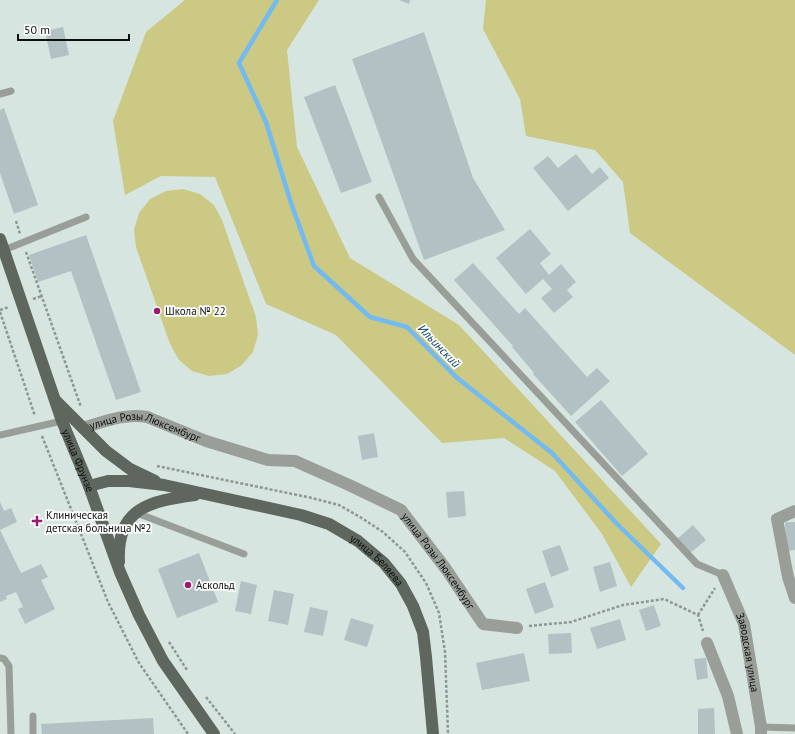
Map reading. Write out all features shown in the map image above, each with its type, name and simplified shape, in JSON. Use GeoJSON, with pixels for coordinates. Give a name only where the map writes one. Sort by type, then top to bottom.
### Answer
{"type":"FeatureCollection","features":[{"type":"Feature","properties":{"kind":"main road","name":"улица Фрунзе"},"geometry":{"type":"LineString","coordinates":[[2,245],[54,399],[89,486],[120,572],[139,615],[163,661],[214,734]]}},
{"type":"Feature","properties":{"kind":"main road"},"geometry":{"type":"LineString","coordinates":[[54,399],[87,427],[106,451],[130,468],[164,485]]}},
{"type":"Feature","properties":{"kind":"main road"},"geometry":{"type":"LineString","coordinates":[[89,486],[108,481],[129,481],[164,485]]}},
{"type":"Feature","properties":{"kind":"main road","name":"улица Беляева"},"geometry":{"type":"LineString","coordinates":[[164,485],[300,515],[329,524],[358,541],[384,563],[401,584],[423,632],[433,734]]}},
{"type":"Feature","properties":{"kind":"main road"},"geometry":{"type":"LineString","coordinates":[[120,572],[120,537],[125,526],[140,510],[154,503],[168,499],[203,494]]}},
{"type":"Feature","properties":{"kind":"street","name":"улица Розы Люксембург"},"geometry":{"type":"LineString","coordinates":[[87,427],[125,416],[137,415],[147,417],[206,441],[268,460],[295,461],[349,485],[401,510],[446,569],[483,624],[517,628]]}},
{"type":"Feature","properties":{"kind":"street"},"geometry":{"type":"LineString","coordinates":[[795,512],[777,519],[795,598]]}},
{"type":"Feature","properties":{"kind":"street","name":"Заводская улица"},"geometry":{"type":"LineString","coordinates":[[723,575],[744,624],[761,730]]}},
{"type":"Feature","properties":{"kind":"street"},"geometry":{"type":"LineString","coordinates":[[707,643],[728,696],[737,734]]}},
{"type":"Feature","properties":{"kind":"lane"},"geometry":{"type":"LineString","coordinates":[[0,94],[11,91]]}},
{"type":"Feature","properties":{"kind":"lane"},"geometry":{"type":"LineString","coordinates":[[379,197],[413,259],[697,564],[723,575]]}},
{"type":"Feature","properties":{"kind":"lane"},"geometry":{"type":"LineString","coordinates":[[2,245],[23,242],[86,216]]}},
{"type":"Feature","properties":{"kind":"lane"},"geometry":{"type":"LineString","coordinates":[[0,435],[62,421]]}},
{"type":"Feature","properties":{"kind":"lane"},"geometry":{"type":"LineString","coordinates":[[140,510],[142,515],[244,554]]}},
{"type":"Feature","properties":{"kind":"lane"},"geometry":{"type":"LineString","coordinates":[[0,658],[4,659],[9,666],[11,734]]}},
{"type":"Feature","properties":{"kind":"lane"},"geometry":{"type":"LineString","coordinates":[[33,716],[33,734]]}},
{"type":"Feature","properties":{"kind":"lane"},"geometry":{"type":"LineString","coordinates":[[761,730],[795,728]]}},
{"type":"Feature","properties":{"kind":"path"},"geometry":{"type":"LineString","coordinates":[[16,221],[87,427]]}},
{"type":"Feature","properties":{"kind":"path"},"geometry":{"type":"LineString","coordinates":[[0,312],[39,426],[108,602],[139,663],[188,734]]}},
{"type":"Feature","properties":{"kind":"path"},"geometry":{"type":"LineString","coordinates":[[156,466],[312,498],[339,505],[383,532],[400,547],[426,582],[439,613],[445,652],[448,733]]}},
{"type":"Feature","properties":{"kind":"path"},"geometry":{"type":"LineString","coordinates":[[698,615],[723,575]]}},
{"type":"Feature","properties":{"kind":"path"},"geometry":{"type":"LineString","coordinates":[[517,628],[571,622],[623,605],[664,599],[698,615],[707,643]]}},
{"type":"Feature","properties":{"kind":"path"},"geometry":{"type":"LineString","coordinates":[[167,638],[188,671]]}},
{"type":"Feature","properties":{"kind":"path"},"geometry":{"type":"LineString","coordinates":[[206,696],[235,734]]}},
{"type":"Feature","properties":{"kind":"shaded area"},"geometry":{"type":"Polygon","coordinates":[[[185,0],[319,0],[287,50],[297,147],[350,258],[459,325],[661,544],[631,587],[602,534],[555,471],[504,438],[442,443],[336,335],[266,304],[215,177],[161,176],[125,195],[113,121],[146,32],[185,0]]]}},
{"type":"Feature","properties":{"kind":"shaded area"},"geometry":{"type":"Polygon","coordinates":[[[486,0],[795,0],[795,355],[630,233],[623,182],[595,150],[526,136],[520,99],[483,29],[486,0]]]}},
{"type":"Feature","properties":{"kind":"shaded area"},"geometry":{"type":"Polygon","coordinates":[[[183,189],[200,194],[214,205],[222,220],[256,317],[258,335],[253,352],[242,365],[227,374],[209,376],[192,371],[179,360],[170,344],[136,247],[134,230],[139,213],[150,199],[166,191],[183,189]]]}},
{"type":"Feature","properties":{"kind":"building"},"geometry":{"type":"Polygon","coordinates":[[[399,0],[410,0],[409,4],[399,0]]]}},
{"type":"Feature","properties":{"kind":"building"},"geometry":{"type":"Polygon","coordinates":[[[63,27],[69,55],[51,59],[45,31],[63,27]]]}},
{"type":"Feature","properties":{"kind":"building"},"geometry":{"type":"Polygon","coordinates":[[[424,32],[473,178],[505,230],[424,260],[352,59],[424,32]]]}},
{"type":"Feature","properties":{"kind":"building"},"geometry":{"type":"Polygon","coordinates":[[[335,85],[372,182],[341,193],[304,97],[335,85]]]}},
{"type":"Feature","properties":{"kind":"building"},"geometry":{"type":"Polygon","coordinates":[[[4,108],[38,205],[14,214],[0,173],[0,110],[4,108]]]}},
{"type":"Feature","properties":{"kind":"building"},"geometry":{"type":"Polygon","coordinates":[[[576,154],[592,174],[600,167],[609,178],[568,211],[533,168],[548,156],[558,168],[576,154]]]}},
{"type":"Feature","properties":{"kind":"building"},"geometry":{"type":"Polygon","coordinates":[[[530,229],[551,254],[540,263],[549,275],[561,264],[576,282],[567,290],[573,297],[554,313],[541,298],[552,289],[543,279],[526,294],[496,258],[530,229]]]}},
{"type":"Feature","properties":{"kind":"building"},"geometry":{"type":"Polygon","coordinates":[[[86,235],[141,392],[116,400],[71,271],[38,282],[29,255],[86,235]]]}},
{"type":"Feature","properties":{"kind":"building"},"geometry":{"type":"Polygon","coordinates":[[[473,263],[519,314],[525,308],[587,377],[597,368],[610,381],[571,416],[533,374],[534,373],[512,347],[513,346],[454,280],[473,263]]]}},
{"type":"Feature","properties":{"kind":"building"},"geometry":{"type":"Polygon","coordinates":[[[601,400],[648,454],[622,476],[575,422],[601,400]]]}},
{"type":"Feature","properties":{"kind":"building"},"geometry":{"type":"Polygon","coordinates":[[[374,433],[378,457],[362,460],[358,436],[374,433]]]}},
{"type":"Feature","properties":{"kind":"building"},"geometry":{"type":"Polygon","coordinates":[[[464,491],[466,516],[448,518],[446,492],[464,491]]]}},
{"type":"Feature","properties":{"kind":"building"},"geometry":{"type":"Polygon","coordinates":[[[0,502],[4,511],[11,508],[17,522],[0,530],[0,502]]]}},
{"type":"Feature","properties":{"kind":"building"},"geometry":{"type":"Polygon","coordinates":[[[785,522],[795,522],[795,550],[786,551],[785,522]]]}},
{"type":"Feature","properties":{"kind":"building"},"geometry":{"type":"Polygon","coordinates":[[[693,525],[706,540],[689,554],[677,539],[693,525]]]}},
{"type":"Feature","properties":{"kind":"building"},"geometry":{"type":"Polygon","coordinates":[[[0,530],[21,573],[41,564],[48,577],[41,580],[55,609],[25,624],[18,609],[23,607],[16,592],[6,596],[7,599],[0,602],[0,530]]]}},
{"type":"Feature","properties":{"kind":"building"},"geometry":{"type":"Polygon","coordinates":[[[560,545],[569,570],[551,577],[542,551],[560,545]]]}},
{"type":"Feature","properties":{"kind":"building","name":"Аскольд"},"geometry":{"type":"Polygon","coordinates":[[[199,553],[218,602],[177,618],[158,569],[199,553]]]}},
{"type":"Feature","properties":{"kind":"building"},"geometry":{"type":"Polygon","coordinates":[[[610,562],[617,586],[600,592],[593,567],[610,562]]]}},
{"type":"Feature","properties":{"kind":"building"},"geometry":{"type":"Polygon","coordinates":[[[241,581],[257,585],[251,614],[235,611],[241,581]]]}},
{"type":"Feature","properties":{"kind":"building"},"geometry":{"type":"Polygon","coordinates":[[[545,582],[554,607],[535,614],[526,589],[545,582]]]}},
{"type":"Feature","properties":{"kind":"building"},"geometry":{"type":"Polygon","coordinates":[[[274,590],[294,594],[288,625],[268,621],[274,590]]]}},
{"type":"Feature","properties":{"kind":"building"},"geometry":{"type":"Polygon","coordinates":[[[654,605],[661,626],[646,631],[639,610],[654,605]]]}},
{"type":"Feature","properties":{"kind":"building"},"geometry":{"type":"Polygon","coordinates":[[[310,607],[328,611],[323,636],[304,632],[310,607]]]}},
{"type":"Feature","properties":{"kind":"building"},"geometry":{"type":"Polygon","coordinates":[[[351,618],[374,625],[367,647],[344,640],[351,618]]]}},
{"type":"Feature","properties":{"kind":"building"},"geometry":{"type":"Polygon","coordinates":[[[620,619],[626,640],[597,649],[590,628],[620,619]]]}},
{"type":"Feature","properties":{"kind":"building"},"geometry":{"type":"Polygon","coordinates":[[[571,633],[572,653],[549,654],[548,634],[571,633]]]}},
{"type":"Feature","properties":{"kind":"building"},"geometry":{"type":"Polygon","coordinates":[[[524,653],[530,681],[482,690],[476,663],[524,653]]]}},
{"type":"Feature","properties":{"kind":"building"},"geometry":{"type":"Polygon","coordinates":[[[706,658],[708,678],[697,680],[694,659],[706,658]]]}},
{"type":"Feature","properties":{"kind":"building"},"geometry":{"type":"Polygon","coordinates":[[[714,708],[715,734],[698,734],[698,709],[714,708]]]}},
{"type":"Feature","properties":{"kind":"building"},"geometry":{"type":"Polygon","coordinates":[[[153,718],[154,734],[42,734],[41,724],[153,718]]]}},
{"type":"Feature","properties":{"kind":"waterway","name":"Ильинский"},"geometry":{"type":"LineString","coordinates":[[277,0],[239,63],[266,122],[291,203],[314,266],[370,317],[407,327],[456,377],[552,453],[617,524],[683,588]]}},
{"type":"Feature","properties":{"kind":"place","name":"Школа № 22"},"geometry":{"type":"Point","coordinates":[157,311]}},
{"type":"Feature","properties":{"kind":"place","name":"Клиническая детская больница №2"},"geometry":{"type":"Point","coordinates":[37,521]}},
{"type":"Feature","properties":{"kind":"place","name":"Аскольд"},"geometry":{"type":"Point","coordinates":[188,585]}}]}
